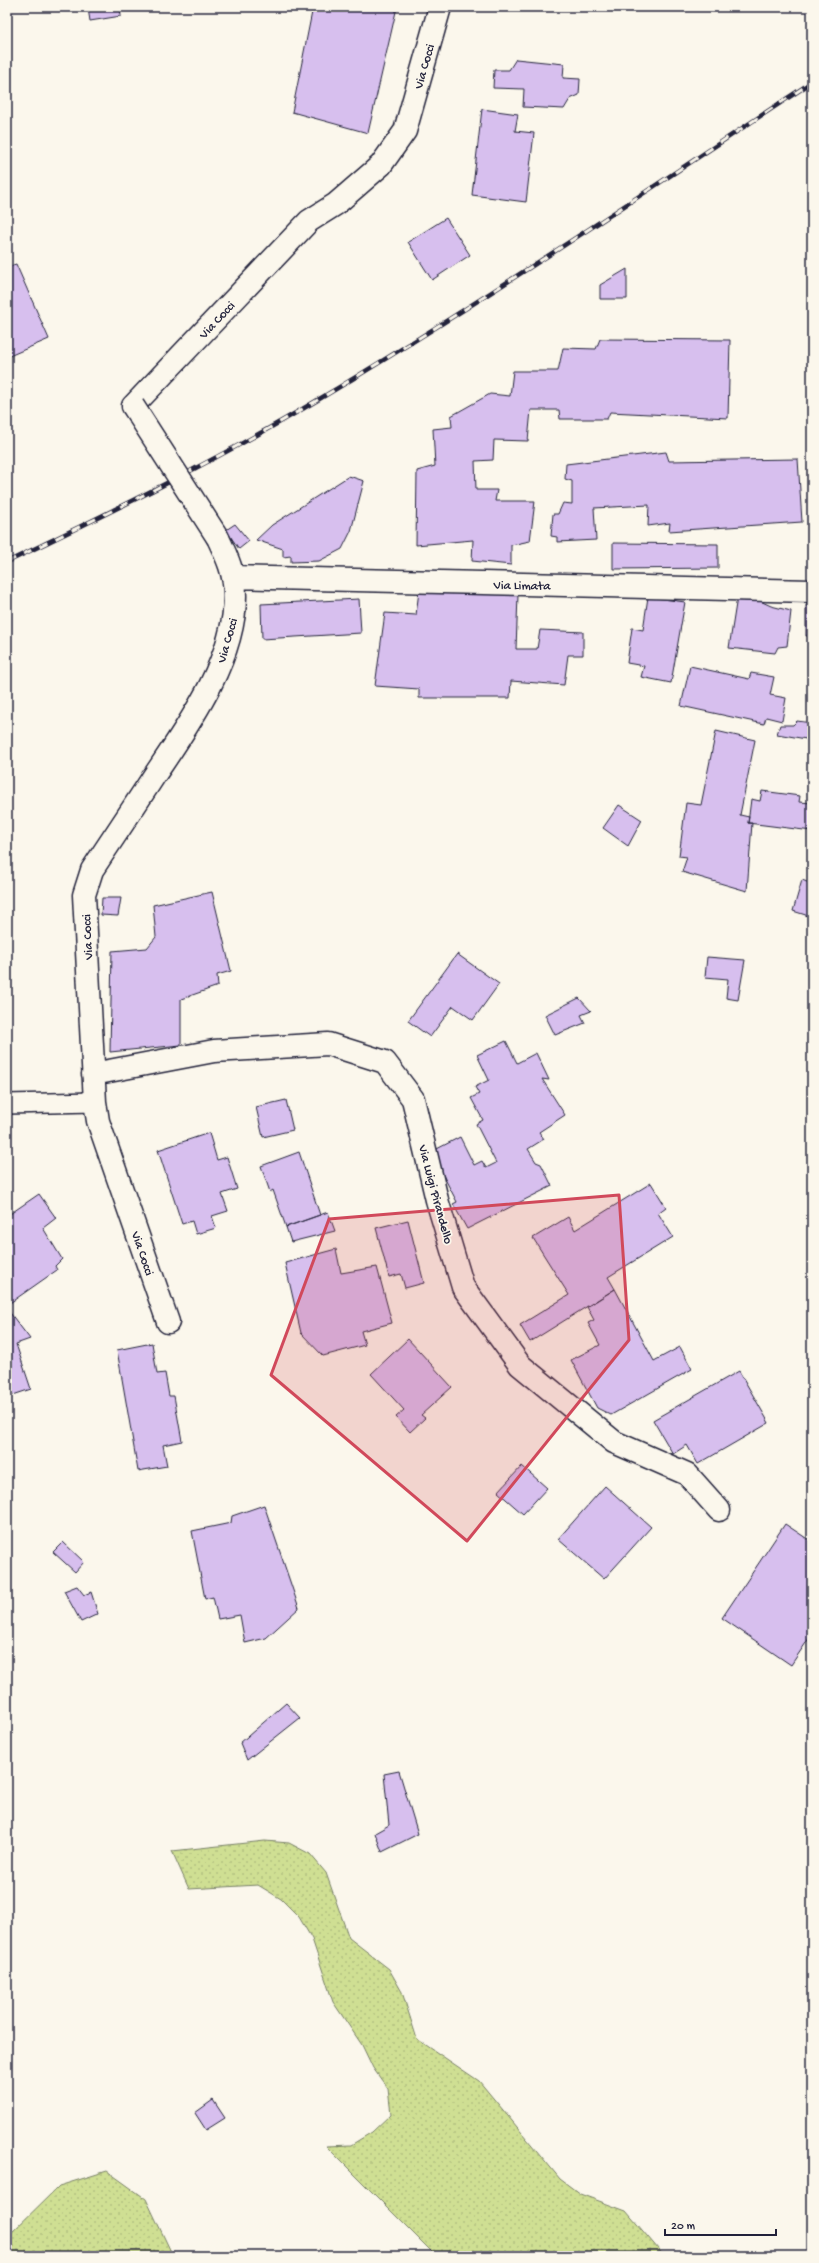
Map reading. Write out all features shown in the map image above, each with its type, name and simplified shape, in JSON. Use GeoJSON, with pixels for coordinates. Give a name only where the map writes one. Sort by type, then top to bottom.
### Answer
{"type":"FeatureCollection","features":[{"type":"Feature","properties":{"kind":"street","name":"Via Cocci"},"geometry":{"type":"LineString","coordinates":[[168,1322],[98,1121],[93,1074],[84,895],[92,870],[184,732],[215,676],[233,624],[235,595],[232,565],[218,538],[133,406],[308,221],[336,204],[381,165],[405,131],[440,7]]}},
{"type":"Feature","properties":{"kind":"street","name":"Via Limata"},"geometry":{"type":"LineString","coordinates":[[233,577],[812,591]]}},
{"type":"Feature","properties":{"kind":"street","name":"Via Luigi Pirandello"},"geometry":{"type":"LineString","coordinates":[[93,1074],[214,1051],[328,1044],[385,1062],[413,1098],[437,1200],[463,1287],[520,1365],[614,1442],[687,1474],[719,1510]]}},
{"type":"Feature","properties":{"kind":"lane"},"geometry":{"type":"LineString","coordinates":[[7,1104],[95,1102]]}},
{"type":"Feature","properties":{"kind":"highlighted area"},"geometry":{"type":"Polygon","coordinates":[[[619,1195],[629,1340],[467,1541],[271,1375],[329,1219],[619,1195]]]}},
{"type":"Feature","properties":{"kind":"green space"},"geometry":{"type":"Polygon","coordinates":[[[265,1841],[289,1843],[310,1854],[326,1873],[349,1938],[389,1969],[402,1992],[417,2039],[479,2081],[560,2179],[580,2194],[626,2211],[664,2256],[436,2256],[326,2146],[351,2145],[372,2132],[391,2114],[388,2089],[373,2068],[362,2045],[333,2002],[312,1939],[299,1917],[281,1899],[258,1885],[189,1889],[172,1851],[265,1841]]]}},
{"type":"Feature","properties":{"kind":"green space"},"geometry":{"type":"Polygon","coordinates":[[[107,2171],[146,2199],[173,2256],[7,2256],[7,2237],[59,2186],[107,2171]]]}},
{"type":"Feature","properties":{"kind":"building"},"geometry":{"type":"Polygon","coordinates":[[[62,7],[120,7],[121,16],[90,21],[88,8],[62,11],[62,7]]]}},
{"type":"Feature","properties":{"kind":"building"},"geometry":{"type":"Polygon","coordinates":[[[313,7],[397,7],[368,133],[292,112],[313,7]]]}},
{"type":"Feature","properties":{"kind":"building"},"geometry":{"type":"Polygon","coordinates":[[[516,59],[564,64],[563,78],[580,79],[579,95],[570,99],[564,109],[523,107],[524,89],[493,88],[494,70],[509,70],[516,59]]]}},
{"type":"Feature","properties":{"kind":"building"},"geometry":{"type":"Polygon","coordinates":[[[482,109],[518,114],[515,131],[534,133],[526,202],[472,195],[482,109]]]}},
{"type":"Feature","properties":{"kind":"building"},"geometry":{"type":"Polygon","coordinates":[[[446,218],[470,255],[432,280],[408,242],[446,218]]]}},
{"type":"Feature","properties":{"kind":"building"},"geometry":{"type":"Polygon","coordinates":[[[16,264],[49,339],[7,357],[7,267],[16,264]]]}},
{"type":"Feature","properties":{"kind":"building"},"geometry":{"type":"Polygon","coordinates":[[[627,269],[627,299],[600,299],[600,285],[627,269]]]}},
{"type":"Feature","properties":{"kind":"building"},"geometry":{"type":"Polygon","coordinates":[[[600,339],[730,340],[728,418],[610,412],[607,419],[560,419],[559,410],[531,410],[528,441],[494,440],[493,460],[475,461],[476,490],[497,490],[495,501],[535,501],[530,541],[511,545],[511,565],[472,561],[473,540],[416,545],[417,471],[435,466],[433,429],[452,427],[451,416],[490,394],[510,396],[513,371],[558,371],[563,348],[596,349],[600,339]]]}},
{"type":"Feature","properties":{"kind":"building"},"geometry":{"type":"Polygon","coordinates":[[[666,452],[669,461],[798,459],[802,522],[669,531],[670,523],[648,526],[649,505],[594,508],[596,540],[557,542],[557,537],[551,536],[553,514],[558,514],[563,503],[572,504],[572,481],[565,479],[566,464],[666,452]]]}},
{"type":"Feature","properties":{"kind":"building"},"geometry":{"type":"Polygon","coordinates":[[[349,476],[364,481],[351,531],[342,549],[319,561],[291,562],[291,556],[283,557],[283,549],[256,540],[272,525],[349,476]]]}},
{"type":"Feature","properties":{"kind":"building"},"geometry":{"type":"Polygon","coordinates":[[[235,524],[249,541],[239,549],[226,530],[235,524]]]}},
{"type":"Feature","properties":{"kind":"building"},"geometry":{"type":"Polygon","coordinates":[[[613,543],[718,544],[718,568],[613,569],[613,543]]]}},
{"type":"Feature","properties":{"kind":"building"},"geometry":{"type":"Polygon","coordinates":[[[419,591],[518,595],[516,649],[537,649],[540,630],[583,632],[583,655],[568,655],[564,685],[511,681],[510,698],[419,698],[419,689],[375,686],[385,613],[416,615],[419,591]]]}},
{"type":"Feature","properties":{"kind":"building"},"geometry":{"type":"Polygon","coordinates":[[[738,591],[771,606],[791,611],[787,646],[778,647],[775,653],[729,648],[738,591]]]}},
{"type":"Feature","properties":{"kind":"building"},"geometry":{"type":"Polygon","coordinates":[[[648,597],[685,602],[671,683],[641,677],[644,666],[627,663],[632,628],[643,630],[648,597]]]}},
{"type":"Feature","properties":{"kind":"building"},"geometry":{"type":"Polygon","coordinates":[[[359,599],[361,633],[262,639],[261,604],[359,599]]]}},
{"type":"Feature","properties":{"kind":"building"},"geometry":{"type":"Polygon","coordinates":[[[806,605],[812,605],[812,635],[806,636],[806,605]]]}},
{"type":"Feature","properties":{"kind":"building"},"geometry":{"type":"Polygon","coordinates":[[[690,666],[749,679],[751,673],[774,677],[770,695],[786,698],[782,721],[766,717],[764,724],[681,706],[690,666]]]}},
{"type":"Feature","properties":{"kind":"building"},"geometry":{"type":"Polygon","coordinates":[[[797,721],[812,723],[812,740],[777,734],[780,725],[793,725],[797,721]]]}},
{"type":"Feature","properties":{"kind":"building"},"geometry":{"type":"Polygon","coordinates":[[[716,731],[755,740],[740,815],[749,817],[748,823],[752,823],[747,891],[682,872],[687,857],[679,856],[686,803],[701,805],[716,731]]]}},
{"type":"Feature","properties":{"kind":"building"},"geometry":{"type":"Polygon","coordinates":[[[762,791],[800,796],[799,802],[812,803],[812,831],[748,823],[751,799],[760,801],[762,791]]]}},
{"type":"Feature","properties":{"kind":"building"},"geometry":{"type":"Polygon","coordinates":[[[619,805],[642,820],[628,846],[603,828],[619,805]]]}},
{"type":"Feature","properties":{"kind":"building"},"geometry":{"type":"Polygon","coordinates":[[[802,880],[812,884],[812,917],[793,911],[802,880]]]}},
{"type":"Feature","properties":{"kind":"building"},"geometry":{"type":"Polygon","coordinates":[[[212,892],[231,971],[217,975],[218,986],[181,999],[181,1045],[110,1052],[112,951],[147,948],[156,937],[153,905],[212,892]]]}},
{"type":"Feature","properties":{"kind":"building"},"geometry":{"type":"Polygon","coordinates":[[[102,898],[121,898],[118,916],[101,915],[102,898]]]}},
{"type":"Feature","properties":{"kind":"building"},"geometry":{"type":"Polygon","coordinates":[[[457,954],[499,984],[473,1020],[453,1006],[430,1037],[408,1021],[457,954]]]}},
{"type":"Feature","properties":{"kind":"building"},"geometry":{"type":"Polygon","coordinates":[[[707,957],[745,960],[738,1000],[726,998],[728,979],[705,977],[707,957]]]}},
{"type":"Feature","properties":{"kind":"building"},"geometry":{"type":"Polygon","coordinates":[[[579,998],[591,1011],[581,1015],[585,1023],[555,1035],[545,1015],[579,998]]]}},
{"type":"Feature","properties":{"kind":"building"},"geometry":{"type":"Polygon","coordinates":[[[506,1041],[517,1063],[536,1053],[549,1080],[542,1079],[565,1115],[539,1132],[544,1139],[528,1149],[536,1162],[541,1164],[552,1186],[467,1229],[453,1204],[457,1202],[431,1152],[460,1137],[474,1165],[482,1161],[486,1168],[496,1163],[476,1124],[483,1120],[471,1098],[479,1094],[475,1087],[489,1080],[477,1055],[506,1041]]]}},
{"type":"Feature","properties":{"kind":"building"},"geometry":{"type":"Polygon","coordinates":[[[286,1100],[293,1130],[263,1137],[256,1107],[286,1100]]]}},
{"type":"Feature","properties":{"kind":"building"},"geometry":{"type":"Polygon","coordinates":[[[209,1133],[217,1160],[227,1157],[237,1189],[222,1194],[228,1211],[212,1216],[216,1228],[196,1234],[192,1221],[182,1224],[158,1150],[209,1133]]]}},
{"type":"Feature","properties":{"kind":"building"},"geometry":{"type":"Polygon","coordinates":[[[299,1152],[320,1215],[286,1227],[273,1190],[270,1192],[261,1166],[299,1152]]]}},
{"type":"Feature","properties":{"kind":"building"},"geometry":{"type":"Polygon","coordinates":[[[651,1183],[666,1207],[658,1213],[673,1237],[608,1277],[615,1289],[530,1342],[520,1325],[569,1295],[533,1238],[568,1217],[575,1230],[651,1183]]]}},
{"type":"Feature","properties":{"kind":"building"},"geometry":{"type":"Polygon","coordinates":[[[39,1194],[56,1218],[43,1228],[62,1259],[55,1266],[57,1270],[7,1305],[7,1216],[39,1194]]]}},
{"type":"Feature","properties":{"kind":"building"},"geometry":{"type":"Polygon","coordinates":[[[328,1212],[335,1231],[291,1242],[286,1227],[328,1212]]]}},
{"type":"Feature","properties":{"kind":"building"},"geometry":{"type":"Polygon","coordinates":[[[408,1220],[424,1283],[405,1288],[401,1274],[389,1277],[376,1228],[408,1220]]]}},
{"type":"Feature","properties":{"kind":"building"},"geometry":{"type":"Polygon","coordinates":[[[336,1249],[341,1273],[377,1267],[392,1323],[361,1331],[365,1345],[323,1356],[301,1333],[285,1263],[336,1249]]]}},
{"type":"Feature","properties":{"kind":"building"},"geometry":{"type":"Polygon","coordinates":[[[615,1289],[654,1361],[680,1347],[692,1369],[611,1415],[597,1408],[571,1360],[600,1345],[588,1323],[594,1320],[587,1307],[615,1289]]]}},
{"type":"Feature","properties":{"kind":"building"},"geometry":{"type":"Polygon","coordinates":[[[7,1309],[30,1339],[16,1344],[31,1389],[7,1397],[7,1309]]]}},
{"type":"Feature","properties":{"kind":"building"},"geometry":{"type":"Polygon","coordinates":[[[408,1339],[452,1387],[421,1415],[425,1418],[410,1432],[396,1417],[404,1410],[371,1374],[408,1339]]]}},
{"type":"Feature","properties":{"kind":"building"},"geometry":{"type":"Polygon","coordinates":[[[152,1343],[157,1374],[165,1373],[169,1396],[174,1396],[182,1441],[163,1445],[167,1466],[138,1471],[117,1350],[152,1343]]]}},
{"type":"Feature","properties":{"kind":"building"},"geometry":{"type":"Polygon","coordinates":[[[739,1371],[769,1423],[698,1464],[687,1445],[673,1454],[653,1420],[739,1371]]]}},
{"type":"Feature","properties":{"kind":"building"},"geometry":{"type":"Polygon","coordinates":[[[522,1466],[547,1488],[523,1514],[498,1492],[522,1466]]]}},
{"type":"Feature","properties":{"kind":"building"},"geometry":{"type":"Polygon","coordinates":[[[605,1486],[651,1527],[604,1579],[558,1539],[605,1486]]]}},
{"type":"Feature","properties":{"kind":"building"},"geometry":{"type":"Polygon","coordinates":[[[264,1505],[299,1608],[266,1638],[245,1643],[240,1615],[218,1619],[213,1597],[205,1599],[192,1531],[231,1523],[232,1516],[264,1505]]]}},
{"type":"Feature","properties":{"kind":"building"},"geometry":{"type":"Polygon","coordinates":[[[785,1524],[812,1542],[812,1634],[791,1665],[722,1618],[785,1524]]]}},
{"type":"Feature","properties":{"kind":"building"},"geometry":{"type":"Polygon","coordinates":[[[63,1542],[84,1562],[75,1572],[53,1552],[63,1542]]]}},
{"type":"Feature","properties":{"kind":"building"},"geometry":{"type":"Polygon","coordinates":[[[77,1586],[84,1595],[91,1592],[98,1614],[81,1622],[64,1591],[77,1586]]]}},
{"type":"Feature","properties":{"kind":"building"},"geometry":{"type":"Polygon","coordinates":[[[286,1703],[300,1718],[247,1760],[240,1743],[286,1703]]]}},
{"type":"Feature","properties":{"kind":"building"},"geometry":{"type":"Polygon","coordinates":[[[399,1771],[418,1834],[382,1852],[375,1833],[389,1825],[384,1774],[399,1771]]]}},
{"type":"Feature","properties":{"kind":"building"},"geometry":{"type":"Polygon","coordinates":[[[213,2100],[225,2118],[206,2130],[195,2113],[213,2100]]]}},
{"type":"Feature","properties":{"kind":"railway"},"geometry":{"type":"LineString","coordinates":[[7,562],[202,465],[316,401],[442,324],[628,204],[812,82]]}}]}
